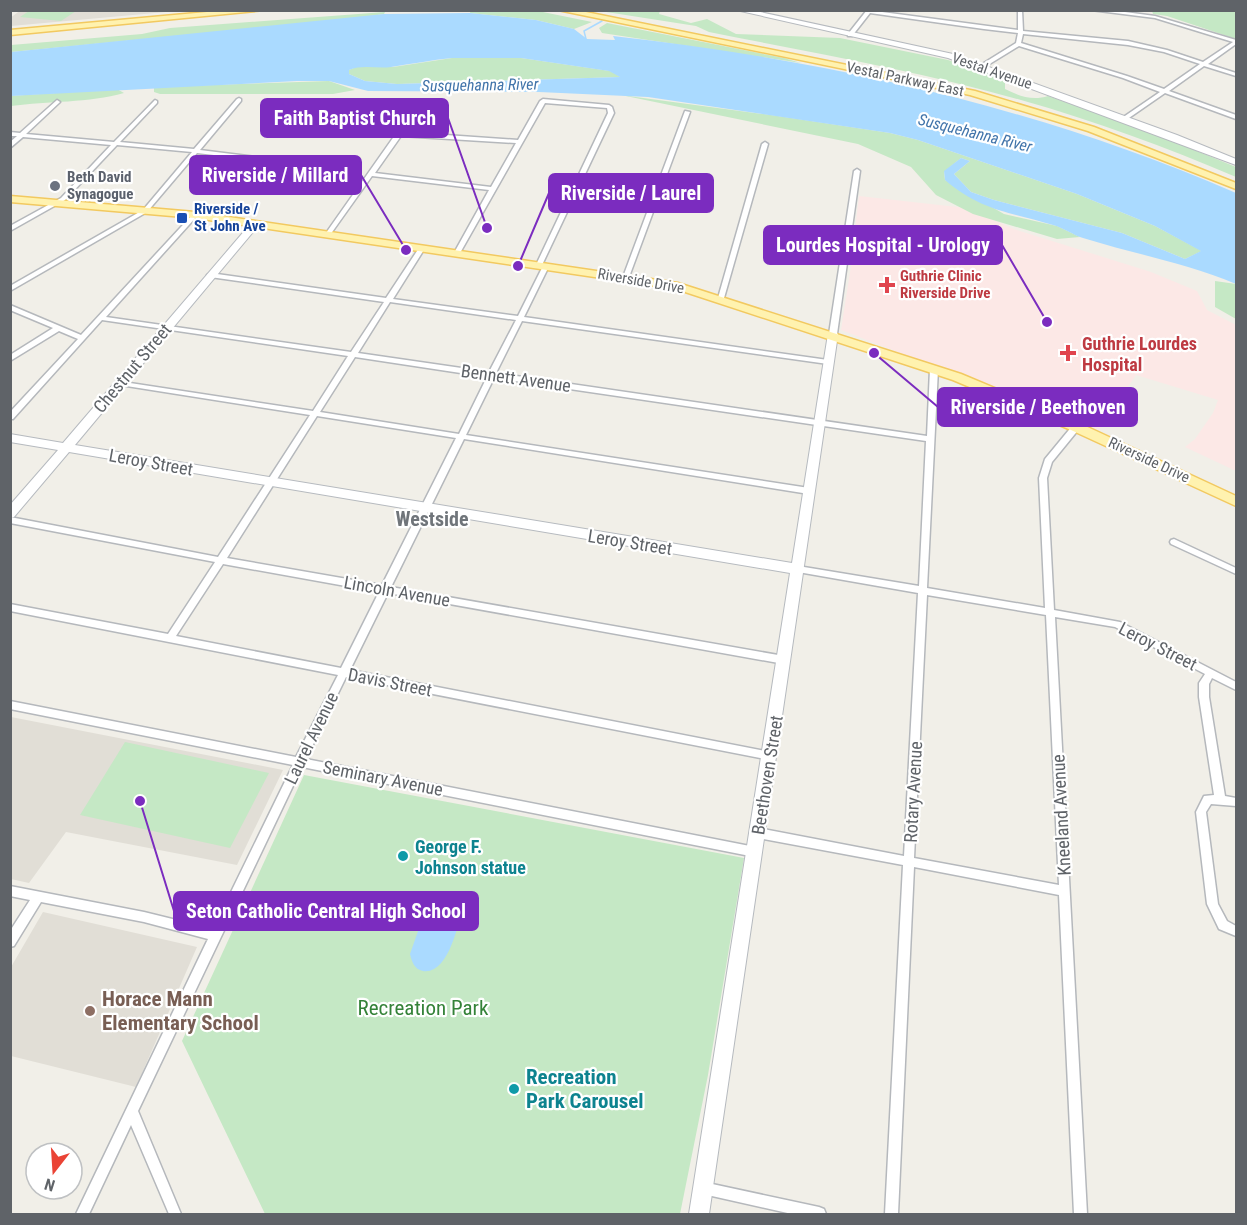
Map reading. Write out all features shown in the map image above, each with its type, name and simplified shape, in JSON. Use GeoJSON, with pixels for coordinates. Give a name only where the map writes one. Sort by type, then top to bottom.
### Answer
{"type":"FeatureCollection","features":[{"type":"Feature","properties":{"kind":"main road"},"geometry":{"type":"LineString","coordinates":[[10,33],[232,10]]}},
{"type":"Feature","properties":{"kind":"main road"},"geometry":{"type":"LineString","coordinates":[[10,33],[261,10]]}},
{"type":"Feature","properties":{"kind":"main road","name":"Vestal Parkway East"},"geometry":{"type":"LineString","coordinates":[[562,10],[972,93],[1117,138],[1236,186]]}},
{"type":"Feature","properties":{"kind":"main road","name":"Vestal Parkway East"},"geometry":{"type":"LineString","coordinates":[[579,10],[969,88],[1101,127],[1236,180]]}},
{"type":"Feature","properties":{"kind":"main road","name":"Riverside Drive"},"geometry":{"type":"LineString","coordinates":[[10,198],[195,215],[678,286],[721,298],[934,369],[1076,427],[1236,501]]}},
{"type":"Feature","properties":{"kind":"street","name":"Vestal Avenue"},"geometry":{"type":"LineString","coordinates":[[739,10],[941,54],[1124,118],[1236,162]]}},
{"type":"Feature","properties":{"kind":"street"},"geometry":{"type":"LineString","coordinates":[[981,67],[1018,44],[1021,32],[1020,10]]}},
{"type":"Feature","properties":{"kind":"street"},"geometry":{"type":"LineString","coordinates":[[1093,10],[1155,17],[1236,41]]}},
{"type":"Feature","properties":{"kind":"street"},"geometry":{"type":"LineString","coordinates":[[850,35],[869,11],[1021,32],[1128,43],[1236,75]]}},
{"type":"Feature","properties":{"kind":"street"},"geometry":{"type":"LineString","coordinates":[[1124,118],[1236,41]]}},
{"type":"Feature","properties":{"kind":"street"},"geometry":{"type":"LineString","coordinates":[[1018,44],[1165,91],[1236,117]]}},
{"type":"Feature","properties":{"kind":"street"},"geometry":{"type":"LineString","coordinates":[[10,290],[145,211],[239,100]]}},
{"type":"Feature","properties":{"kind":"street","name":"Laurel Avenue"},"geometry":{"type":"LineString","coordinates":[[82,1215],[299,762],[520,318],[612,108],[546,100],[521,142]]}},
{"type":"Feature","properties":{"kind":"street"},"geometry":{"type":"LineString","coordinates":[[10,146],[57,102]]}},
{"type":"Feature","properties":{"kind":"street"},"geometry":{"type":"LineString","coordinates":[[10,229],[57,203],[155,102]]}},
{"type":"Feature","properties":{"kind":"street"},"geometry":{"type":"LineString","coordinates":[[626,277],[687,112]]}},
{"type":"Feature","properties":{"kind":"street"},"geometry":{"type":"LineString","coordinates":[[272,119],[399,134],[521,142],[457,253]]}},
{"type":"Feature","properties":{"kind":"street"},"geometry":{"type":"LineString","coordinates":[[10,134],[197,151],[297,164]]}},
{"type":"Feature","properties":{"kind":"street"},"geometry":{"type":"LineString","coordinates":[[328,234],[399,134]]}},
{"type":"Feature","properties":{"kind":"street"},"geometry":{"type":"LineString","coordinates":[[721,298],[765,144]]}},
{"type":"Feature","properties":{"kind":"street"},"geometry":{"type":"LineString","coordinates":[[832,334],[857,171]]}},
{"type":"Feature","properties":{"kind":"street"},"geometry":{"type":"LineString","coordinates":[[371,174],[494,189]]}},
{"type":"Feature","properties":{"kind":"street"},"geometry":{"type":"LineString","coordinates":[[10,417],[195,215]]}},
{"type":"Feature","properties":{"kind":"street","name":"Chestnut Street"},"geometry":{"type":"LineString","coordinates":[[10,514],[255,224]]}},
{"type":"Feature","properties":{"kind":"street"},"geometry":{"type":"LineString","coordinates":[[171,637],[422,248]]}},
{"type":"Feature","properties":{"kind":"street"},"geometry":{"type":"LineString","coordinates":[[210,275],[828,362]]}},
{"type":"Feature","properties":{"kind":"street"},"geometry":{"type":"LineString","coordinates":[[10,307],[82,338]]}},
{"type":"Feature","properties":{"kind":"street","name":"Bennett Avenue"},"geometry":{"type":"LineString","coordinates":[[101,318],[930,440]]}},
{"type":"Feature","properties":{"kind":"street"},"geometry":{"type":"LineString","coordinates":[[10,359],[58,328]]}},
{"type":"Feature","properties":{"kind":"street","name":"Beethoven Street"},"geometry":{"type":"LineString","coordinates":[[699,1215],[832,334]]}},
{"type":"Feature","properties":{"kind":"street","name":"Rotary Avenue"},"geometry":{"type":"LineString","coordinates":[[891,1215],[934,369]]}},
{"type":"Feature","properties":{"kind":"street"},"geometry":{"type":"LineString","coordinates":[[120,383],[809,491]]}},
{"type":"Feature","properties":{"kind":"street","name":"Kneeland Avenue"},"geometry":{"type":"LineString","coordinates":[[1076,427],[1044,469],[1081,1215]]}},
{"type":"Feature","properties":{"kind":"street","name":"Leroy Street"},"geometry":{"type":"LineString","coordinates":[[10,438],[1117,624],[1236,686]]}},
{"type":"Feature","properties":{"kind":"street","name":"Lincoln Avenue"},"geometry":{"type":"LineString","coordinates":[[10,520],[220,560],[784,660]]}},
{"type":"Feature","properties":{"kind":"street"},"geometry":{"type":"LineString","coordinates":[[1174,542],[1236,571]]}},
{"type":"Feature","properties":{"kind":"street","name":"Davis Street"},"geometry":{"type":"LineString","coordinates":[[10,607],[770,756]]}},
{"type":"Feature","properties":{"kind":"street"},"geometry":{"type":"LineString","coordinates":[[1210,672],[1204,683],[1204,697],[1220,799]]}},
{"type":"Feature","properties":{"kind":"street","name":"Seminary Avenue"},"geometry":{"type":"LineString","coordinates":[[10,705],[755,852]]}},
{"type":"Feature","properties":{"kind":"street"},"geometry":{"type":"LineString","coordinates":[[1236,802],[1208,799],[1201,812],[1213,904],[1223,925],[1236,931]]}},
{"type":"Feature","properties":{"kind":"street"},"geometry":{"type":"LineString","coordinates":[[758,833],[1065,891]]}},
{"type":"Feature","properties":{"kind":"street"},"geometry":{"type":"LineString","coordinates":[[10,891],[144,917],[215,935]]}},
{"type":"Feature","properties":{"kind":"street"},"geometry":{"type":"LineString","coordinates":[[10,942],[38,897]]}},
{"type":"Feature","properties":{"kind":"street"},"geometry":{"type":"LineString","coordinates":[[132,1111],[175,1215]]}},
{"type":"Feature","properties":{"kind":"street"},"geometry":{"type":"LineString","coordinates":[[703,1188],[819,1215]]}},
{"type":"Feature","properties":{"kind":"shaded area"},"geometry":{"type":"Polygon","coordinates":[[[21,10],[177,11],[11,26],[10,18],[21,10]]]}},
{"type":"Feature","properties":{"kind":"shaded area","name":"Guthrie Lourdes Hospital"},"geometry":{"type":"Polygon","coordinates":[[[859,196],[966,208],[1014,229],[1151,272],[1197,291],[1207,310],[1236,325],[1236,471],[1185,447],[1195,439],[1213,413],[1218,400],[1136,375],[1099,430],[841,330],[853,253],[895,258],[898,235],[855,230],[859,196]]]}},
{"type":"Feature","properties":{"kind":"shaded area"},"geometry":{"type":"Polygon","coordinates":[[[11,717],[283,770],[237,865],[66,832],[29,883],[11,879],[11,717]]]}},
{"type":"Feature","properties":{"kind":"shaded area","name":"Horace Mann Elementary School"},"geometry":{"type":"Polygon","coordinates":[[[43,912],[197,947],[136,1087],[11,1056],[11,967],[43,912]]]}},
{"type":"Feature","properties":{"kind":"green space"},"geometry":{"type":"Polygon","coordinates":[[[471,10],[538,11],[592,22],[574,29],[536,20],[470,13],[471,10]]]}},
{"type":"Feature","properties":{"kind":"green space"},"geometry":{"type":"Polygon","coordinates":[[[29,11],[76,11],[61,21],[20,17],[29,11]]]}},
{"type":"Feature","properties":{"kind":"green space"},"geometry":{"type":"Polygon","coordinates":[[[600,11],[660,11],[659,14],[691,23],[707,19],[736,34],[840,38],[948,60],[998,77],[1005,83],[1005,89],[1021,96],[1036,98],[1048,96],[1150,132],[1236,167],[1236,177],[1103,126],[983,90],[866,63],[709,32],[696,26],[600,11]]]}},
{"type":"Feature","properties":{"kind":"green space"},"geometry":{"type":"Polygon","coordinates":[[[1152,11],[1236,11],[1236,39],[1167,16],[1153,14],[1152,11]]]}},
{"type":"Feature","properties":{"kind":"green space"},"geometry":{"type":"Polygon","coordinates":[[[385,12],[352,19],[11,52],[11,45],[142,34],[170,28],[385,12]]]}},
{"type":"Feature","properties":{"kind":"green space"},"geometry":{"type":"Polygon","coordinates":[[[607,23],[801,63],[602,33],[599,28],[607,23]]]}},
{"type":"Feature","properties":{"kind":"green space"},"geometry":{"type":"Polygon","coordinates":[[[452,58],[521,58],[610,71],[621,77],[397,84],[365,81],[349,74],[349,70],[356,67],[393,67],[452,58]]]}},
{"type":"Feature","properties":{"kind":"green space"},"geometry":{"type":"Polygon","coordinates":[[[329,81],[355,90],[333,94],[160,94],[154,92],[154,87],[329,81]]]}},
{"type":"Feature","properties":{"kind":"green space"},"geometry":{"type":"Polygon","coordinates":[[[117,89],[124,93],[83,100],[11,106],[10,96],[117,89]]]}},
{"type":"Feature","properties":{"kind":"green space"},"geometry":{"type":"Polygon","coordinates":[[[621,95],[778,116],[890,133],[918,140],[1077,194],[1155,226],[1202,251],[1185,259],[1122,233],[971,192],[954,174],[970,161],[961,158],[944,172],[945,180],[1004,214],[1057,226],[1080,237],[1057,239],[973,214],[936,195],[911,167],[858,144],[621,95]]]}},
{"type":"Feature","properties":{"kind":"green space"},"geometry":{"type":"Polygon","coordinates":[[[1215,281],[1236,284],[1236,319],[1215,307],[1215,281]]]}},
{"type":"Feature","properties":{"kind":"green space"},"geometry":{"type":"Polygon","coordinates":[[[125,742],[269,773],[230,848],[80,815],[125,742]]]}},
{"type":"Feature","properties":{"kind":"green space","name":"Recreation Park"},"geometry":{"type":"Polygon","coordinates":[[[304,775],[744,858],[708,1075],[680,1214],[265,1214],[182,1041],[304,775]]]}},
{"type":"Feature","properties":{"kind":"water","name":"Susquehanna River"},"geometry":{"type":"Polygon","coordinates":[[[470,13],[536,20],[574,29],[587,39],[615,40],[613,36],[773,59],[930,91],[1085,136],[1236,193],[1236,284],[1180,264],[1083,238],[1057,226],[984,204],[945,180],[944,171],[961,158],[970,161],[954,174],[971,192],[1122,233],[1185,259],[1201,251],[1155,226],[1077,194],[918,140],[890,133],[648,97],[539,92],[368,91],[329,81],[11,96],[11,52],[384,14],[470,13]],[[452,58],[391,67],[360,67],[349,70],[349,74],[365,81],[397,84],[620,77],[609,71],[521,58],[452,58]]]}},
{"type":"Feature","properties":{"kind":"water"},"geometry":{"type":"Polygon","coordinates":[[[430,897],[464,905],[446,957],[432,970],[423,971],[415,967],[410,954],[430,897]]]}},
{"type":"Feature","properties":{"kind":"waterway"},"geometry":{"type":"LineString","coordinates":[[586,39],[584,31],[602,21]]}},
{"type":"Feature","properties":{"kind":"place","name":"Beth David Synagogue"},"geometry":{"type":"Point","coordinates":[55,186]}},
{"type":"Feature","properties":{"kind":"place","name":"Riverside / St John Ave"},"geometry":{"type":"Point","coordinates":[182,218]}},
{"type":"Feature","properties":{"kind":"place","name":"Faith Baptist Church"},"geometry":{"type":"Point","coordinates":[487,228]}},
{"type":"Feature","properties":{"kind":"place","name":"Riverside / Millard"},"geometry":{"type":"Point","coordinates":[406,250]}},
{"type":"Feature","properties":{"kind":"place","name":"Riverside / Laurel"},"geometry":{"type":"Point","coordinates":[518,266]}},
{"type":"Feature","properties":{"kind":"place","name":"Guthrie Clinic Riverside Drive"},"geometry":{"type":"Point","coordinates":[887,285]}},
{"type":"Feature","properties":{"kind":"place","name":"Lourdes Hospital - Urology"},"geometry":{"type":"Point","coordinates":[1047,322]}},
{"type":"Feature","properties":{"kind":"place","name":"Riverside / Beethoven"},"geometry":{"type":"Point","coordinates":[874,353]}},
{"type":"Feature","properties":{"kind":"place","name":"Guthrie Lourdes Hospital"},"geometry":{"type":"Point","coordinates":[1068,353]}},
{"type":"Feature","properties":{"kind":"place","name":"Seton Catholic Central High School"},"geometry":{"type":"Point","coordinates":[140,801]}},
{"type":"Feature","properties":{"kind":"place","name":"George F. Johnson statue"},"geometry":{"type":"Point","coordinates":[403,856]}},
{"type":"Feature","properties":{"kind":"place","name":"Horace Mann Elementary School"},"geometry":{"type":"Point","coordinates":[90,1011]}},
{"type":"Feature","properties":{"kind":"place","name":"Recreation Park Carousel"},"geometry":{"type":"Point","coordinates":[514,1089]}},
{"type":"Feature","properties":{"kind":"district","name":"Westside"},"geometry":{"type":"Point","coordinates":[432,519]}}]}
